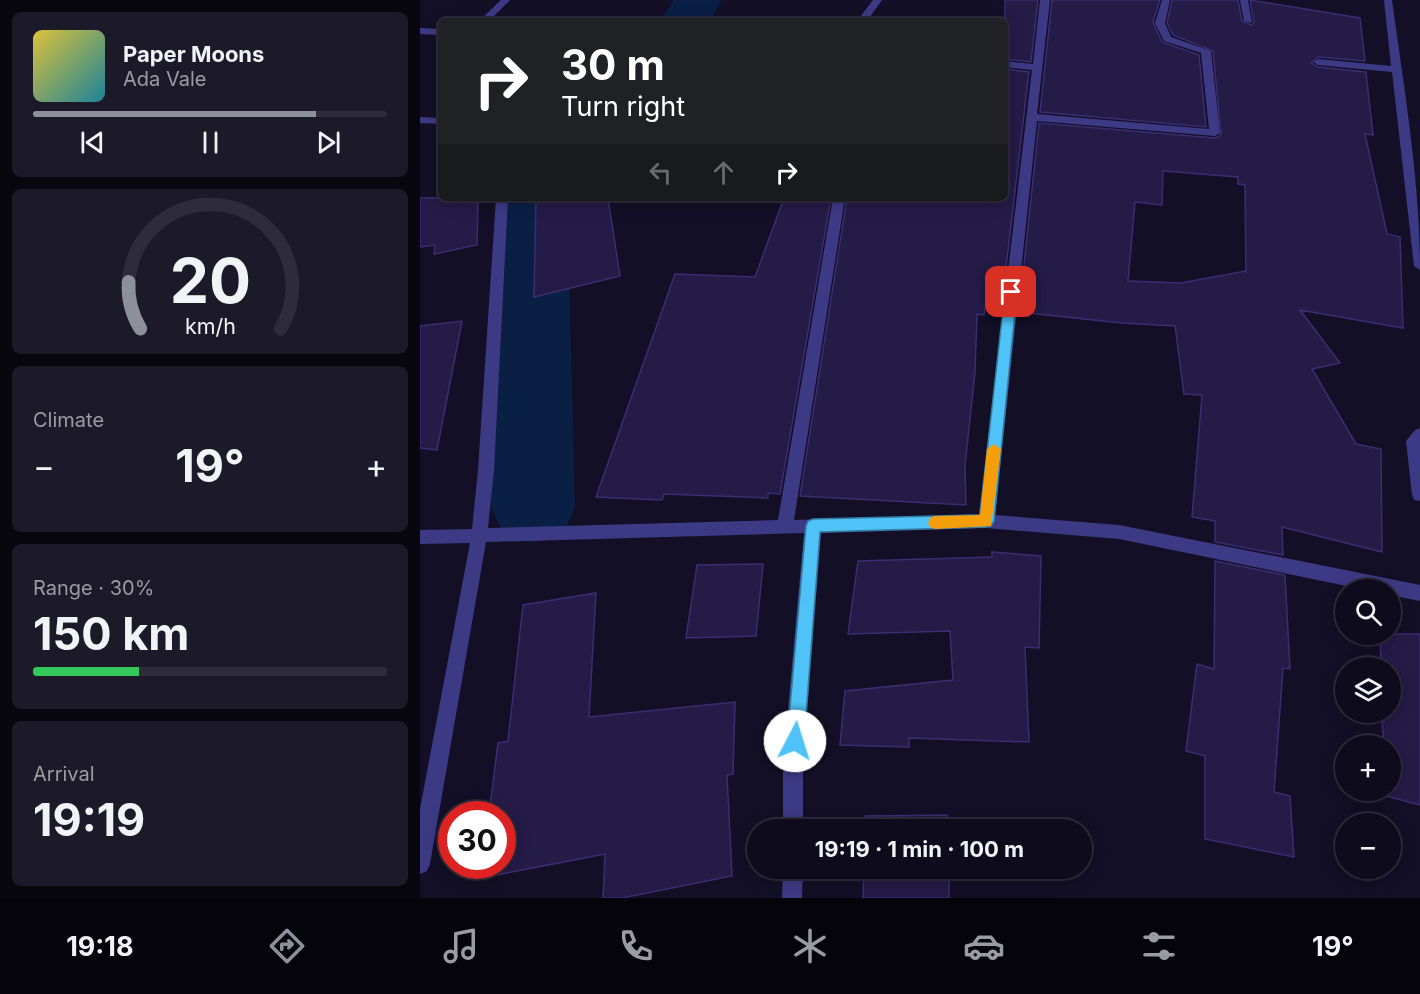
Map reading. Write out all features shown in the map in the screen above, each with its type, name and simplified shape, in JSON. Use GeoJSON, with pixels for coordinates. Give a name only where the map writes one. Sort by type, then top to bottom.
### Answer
{"type":"FeatureCollection","features":[{"type":"Feature","properties":{"kind":"street"},"geometry":{"type":"LineString","coordinates":[[487,18],[506,0]]}},
{"type":"Feature","properties":{"kind":"street"},"geometry":{"type":"LineString","coordinates":[[864,18],[878,0]]}},
{"type":"Feature","properties":{"kind":"street"},"geometry":{"type":"LineString","coordinates":[[986,521],[1045,0]]}},
{"type":"Feature","properties":{"kind":"street"},"geometry":{"type":"LineString","coordinates":[[1030,117],[1215,133],[1206,51],[1167,39],[1160,23],[1166,0]]}},
{"type":"Feature","properties":{"kind":"street"},"geometry":{"type":"LineString","coordinates":[[1244,0],[1248,21]]}},
{"type":"Feature","properties":{"kind":"street"},"geometry":{"type":"LineString","coordinates":[[1388,0],[1420,266]]}},
{"type":"Feature","properties":{"kind":"street"},"geometry":{"type":"LineString","coordinates":[[420,31],[438,32]]}},
{"type":"Feature","properties":{"kind":"street"},"geometry":{"type":"LineString","coordinates":[[1318,62],[1398,70]]}},
{"type":"Feature","properties":{"kind":"street"},"geometry":{"type":"LineString","coordinates":[[1008,64],[1037,67]]}},
{"type":"Feature","properties":{"kind":"street"},"geometry":{"type":"LineString","coordinates":[[420,120],[438,121]]}},
{"type":"Feature","properties":{"kind":"street"},"geometry":{"type":"LineString","coordinates":[[420,864],[479,535],[486,470],[502,201]]}},
{"type":"Feature","properties":{"kind":"street"},"geometry":{"type":"LineString","coordinates":[[785,526],[839,201]]}},
{"type":"Feature","properties":{"kind":"street"},"geometry":{"type":"LineString","coordinates":[[1420,434],[1413,441],[1420,495]]}},
{"type":"Feature","properties":{"kind":"street"},"geometry":{"type":"LineString","coordinates":[[420,537],[986,521],[1119,532],[1420,593]]}},
{"type":"Feature","properties":{"kind":"street"},"geometry":{"type":"LineString","coordinates":[[793,819],[793,765],[813,526]]}},
{"type":"Feature","properties":{"kind":"street"},"geometry":{"type":"LineString","coordinates":[[792,898],[793,879]]}},
{"type":"Feature","properties":{"kind":"building"},"geometry":{"type":"Polygon","coordinates":[[[1005,0],[1038,0],[1031,62],[1008,59],[1008,18],[1005,18],[1005,0]]]}},
{"type":"Feature","properties":{"kind":"building"},"geometry":{"type":"Polygon","coordinates":[[[1052,0],[1160,0],[1153,22],[1162,42],[1199,55],[1206,127],[1040,112],[1052,0]]]}},
{"type":"Feature","properties":{"kind":"building"},"geometry":{"type":"Polygon","coordinates":[[[1172,0],[1238,0],[1242,21],[1251,25],[1254,23],[1250,0],[1360,18],[1365,61],[1318,57],[1311,63],[1318,67],[1366,72],[1373,135],[1365,134],[1387,234],[1400,237],[1403,328],[1300,310],[1340,363],[1312,369],[1356,444],[1381,449],[1382,552],[1282,527],[1283,555],[1215,542],[1215,521],[1192,517],[1202,395],[1184,394],[1175,326],[1019,312],[1039,123],[1215,138],[1221,135],[1213,51],[1173,35],[1167,23],[1172,0]],[[1163,171],[1162,205],[1135,202],[1128,281],[1181,283],[1246,271],[1245,185],[1238,184],[1238,177],[1163,171]]]}},
{"type":"Feature","properties":{"kind":"building"},"geometry":{"type":"Polygon","coordinates":[[[1008,69],[1029,72],[1001,310],[985,308],[984,315],[977,314],[975,372],[965,466],[966,505],[800,496],[847,201],[1008,201],[1008,69]]]}},
{"type":"Feature","properties":{"kind":"building"},"geometry":{"type":"Polygon","coordinates":[[[420,198],[438,198],[438,201],[478,201],[477,245],[434,254],[435,245],[420,247],[420,198]]]}},
{"type":"Feature","properties":{"kind":"building"},"geometry":{"type":"Polygon","coordinates":[[[536,201],[608,201],[620,276],[534,297],[536,201]]]}},
{"type":"Feature","properties":{"kind":"building"},"geometry":{"type":"Polygon","coordinates":[[[783,201],[830,201],[780,494],[768,493],[768,498],[664,494],[662,500],[596,497],[675,274],[755,277],[783,201]]]}},
{"type":"Feature","properties":{"kind":"building"},"geometry":{"type":"Polygon","coordinates":[[[462,321],[437,450],[420,448],[420,326],[462,321]]]}},
{"type":"Feature","properties":{"kind":"building"},"geometry":{"type":"Polygon","coordinates":[[[992,552],[1041,556],[1039,648],[1025,647],[1029,742],[909,738],[909,747],[840,745],[845,691],[953,680],[950,631],[848,634],[858,561],[992,557],[992,552]]]}},
{"type":"Feature","properties":{"kind":"building"},"geometry":{"type":"Polygon","coordinates":[[[1215,561],[1285,575],[1290,669],[1283,668],[1274,792],[1290,796],[1294,857],[1205,839],[1205,756],[1186,751],[1197,664],[1214,669],[1215,561]]]}},
{"type":"Feature","properties":{"kind":"building"},"geometry":{"type":"Polygon","coordinates":[[[763,564],[756,636],[686,638],[697,565],[763,564]]]}},
{"type":"Feature","properties":{"kind":"building"},"geometry":{"type":"Polygon","coordinates":[[[596,593],[589,717],[735,702],[733,774],[727,775],[732,876],[622,898],[603,898],[605,854],[516,871],[516,801],[491,801],[498,743],[508,741],[523,605],[596,593]]]}},
{"type":"Feature","properties":{"kind":"building"},"geometry":{"type":"Polygon","coordinates":[[[1401,634],[1420,634],[1420,805],[1401,800],[1401,735],[1383,735],[1382,723],[1401,723],[1401,657],[1381,657],[1380,645],[1401,645],[1401,634]]]}},
{"type":"Feature","properties":{"kind":"building"},"geometry":{"type":"Polygon","coordinates":[[[947,815],[947,819],[865,819],[865,816],[947,815]]]}},
{"type":"Feature","properties":{"kind":"building"},"geometry":{"type":"Polygon","coordinates":[[[864,879],[949,879],[949,898],[863,898],[864,879]]]}},
{"type":"Feature","properties":{"kind":"waterway"},"geometry":{"type":"LineString","coordinates":[[687,18],[698,0]]}},
{"type":"Feature","properties":{"kind":"waterway"},"geometry":{"type":"LineString","coordinates":[[533,508],[536,201]]}},
{"type":"Feature","properties":{"kind":"slow traffic"},"geometry":{"type":"LineString","coordinates":[[935,523],[986,521],[994,449]]}},
{"type":"Feature","properties":{"kind":"route"},"geometry":{"type":"LineString","coordinates":[[795,741],[813,526],[986,521],[1011,292]]}}]}
